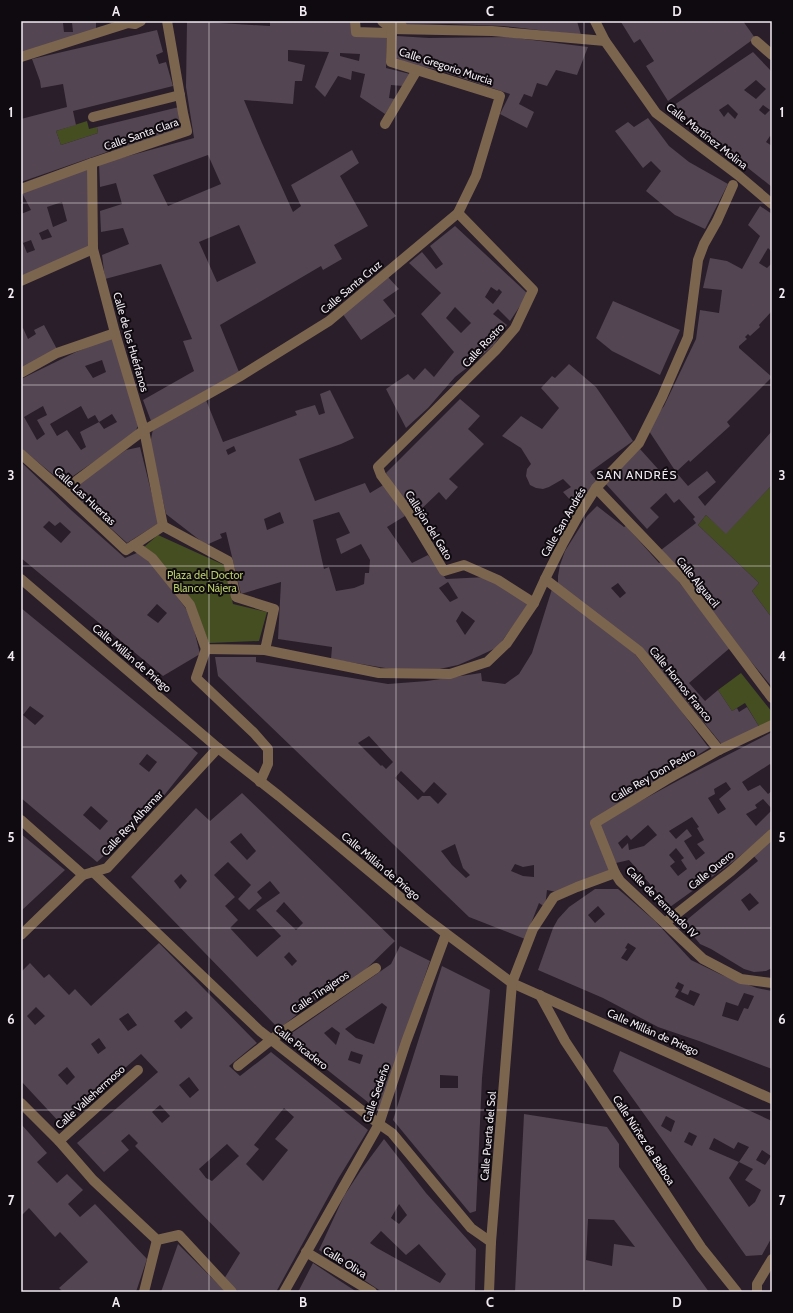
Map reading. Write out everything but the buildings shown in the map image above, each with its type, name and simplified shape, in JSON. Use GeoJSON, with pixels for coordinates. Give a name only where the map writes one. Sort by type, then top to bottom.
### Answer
{"type":"FeatureCollection","features":[{"type":"Feature","properties":{"kind":"street"},"geometry":{"type":"LineString","coordinates":[[21,57],[128,22],[135,24],[141,21]]}},
{"type":"Feature","properties":{"kind":"street","name":"Calle Santa Clara"},"geometry":{"type":"LineString","coordinates":[[21,189],[187,131],[167,21]]}},
{"type":"Feature","properties":{"kind":"street"},"geometry":{"type":"LineString","coordinates":[[355,21],[356,32],[388,33],[394,28]]}},
{"type":"Feature","properties":{"kind":"street"},"geometry":{"type":"LineString","coordinates":[[382,21],[394,28],[492,31],[605,41]]}},
{"type":"Feature","properties":{"kind":"street","name":"Calle Martínez Molina"},"geometry":{"type":"LineString","coordinates":[[595,21],[605,41],[656,113],[771,202]]}},
{"type":"Feature","properties":{"kind":"street","name":"Calle Gregorio Murcia"},"geometry":{"type":"LineString","coordinates":[[394,28],[391,62],[500,96]]}},
{"type":"Feature","properties":{"kind":"street"},"geometry":{"type":"LineString","coordinates":[[756,41],[772,55]]}},
{"type":"Feature","properties":{"kind":"street"},"geometry":{"type":"LineString","coordinates":[[385,124],[417,70]]}},
{"type":"Feature","properties":{"kind":"street"},"geometry":{"type":"LineString","coordinates":[[94,117],[180,95]]}},
{"type":"Feature","properties":{"kind":"street","name":"Calle Santa Cruz"},"geometry":{"type":"LineString","coordinates":[[144,430],[239,377],[329,322],[458,213],[476,176],[500,96]]}},
{"type":"Feature","properties":{"kind":"street","name":"Calle de los Huérfanos"},"geometry":{"type":"LineString","coordinates":[[92,163],[93,249],[115,333],[144,430],[164,526]]}},
{"type":"Feature","properties":{"kind":"street","name":"Calle San Andrés"},"geometry":{"type":"LineString","coordinates":[[206,649],[265,650],[379,673],[450,674],[487,662],[507,643],[534,603],[578,516],[596,488],[639,443],[688,337],[698,260],[704,244],[717,221],[734,184]]}},
{"type":"Feature","properties":{"kind":"street","name":"Calle Rostro"},"geometry":{"type":"LineString","coordinates":[[378,467],[496,350],[515,328],[533,290],[458,213]]}},
{"type":"Feature","properties":{"kind":"street"},"geometry":{"type":"LineString","coordinates":[[21,281],[93,249]]}},
{"type":"Feature","properties":{"kind":"street"},"geometry":{"type":"LineString","coordinates":[[21,373],[57,353],[115,333]]}},
{"type":"Feature","properties":{"kind":"street"},"geometry":{"type":"LineString","coordinates":[[63,491],[144,430]]}},
{"type":"Feature","properties":{"kind":"street","name":"Calle Las Huertas"},"geometry":{"type":"LineString","coordinates":[[21,454],[126,550],[134,546]]}},
{"type":"Feature","properties":{"kind":"street","name":"Callejón del Gato"},"geometry":{"type":"LineString","coordinates":[[378,467],[381,475],[409,512],[444,572],[464,565],[498,580],[534,603]]}},
{"type":"Feature","properties":{"kind":"street","name":"Calle Alguacil"},"geometry":{"type":"LineString","coordinates":[[596,488],[683,579],[772,698]]}},
{"type":"Feature","properties":{"kind":"street"},"geometry":{"type":"LineString","coordinates":[[260,782],[268,764],[268,749],[254,733],[196,678],[206,649],[190,605],[152,558],[134,546],[164,526],[228,561],[236,598],[274,609],[265,650]]}},
{"type":"Feature","properties":{"kind":"street","name":"Calle Millán de Priego"},"geometry":{"type":"LineString","coordinates":[[21,579],[218,748],[279,796],[424,917],[512,983],[772,1099]]}},
{"type":"Feature","properties":{"kind":"street","name":"Calle Hornos Franco"},"geometry":{"type":"LineString","coordinates":[[545,579],[639,651],[719,750]]}},
{"type":"Feature","properties":{"kind":"street","name":"Calle Rey Don Pedro"},"geometry":{"type":"LineString","coordinates":[[615,873],[595,823],[719,750],[772,725]]}},
{"type":"Feature","properties":{"kind":"street","name":"Calle Rey Alhamar"},"geometry":{"type":"LineString","coordinates":[[21,935],[83,875],[107,868],[218,748]]}},
{"type":"Feature","properties":{"kind":"street"},"geometry":{"type":"LineString","coordinates":[[21,820],[83,875]]}},
{"type":"Feature","properties":{"kind":"street","name":"Calle Quero"},"geometry":{"type":"LineString","coordinates":[[665,924],[731,871],[772,834]]}},
{"type":"Feature","properties":{"kind":"street","name":"Calle Picadero"},"geometry":{"type":"LineString","coordinates":[[93,872],[260,1030],[392,1133],[471,1228],[491,1242]]}},
{"type":"Feature","properties":{"kind":"street","name":"Calle de Fernando IV"},"geometry":{"type":"LineString","coordinates":[[512,983],[533,929],[554,897],[615,873],[620,881],[703,959],[741,979],[772,983]]}},
{"type":"Feature","properties":{"kind":"street","name":"Calle Sedeño"},"geometry":{"type":"LineString","coordinates":[[284,1292],[379,1124],[406,1042],[446,934]]}},
{"type":"Feature","properties":{"kind":"street","name":"Calle Tinajeros"},"geometry":{"type":"LineString","coordinates":[[238,1066],[272,1039],[376,968]]}},
{"type":"Feature","properties":{"kind":"street","name":"Calle Puerta del Sol"},"geometry":{"type":"LineString","coordinates":[[489,1292],[491,1242],[512,983]]}},
{"type":"Feature","properties":{"kind":"street","name":"Calle Núñez de Balboa"},"geometry":{"type":"LineString","coordinates":[[540,995],[565,1041],[701,1247],[737,1292]]}},
{"type":"Feature","properties":{"kind":"street","name":"Calle Vallehermoso"},"geometry":{"type":"LineString","coordinates":[[59,1141],[138,1070]]}},
{"type":"Feature","properties":{"kind":"street","name":"Calle Vallehermoso"},"geometry":{"type":"LineString","coordinates":[[21,1103],[59,1141],[93,1180],[157,1240]]}},
{"type":"Feature","properties":{"kind":"street"},"geometry":{"type":"LineString","coordinates":[[144,1292],[157,1240],[180,1235],[232,1292]]}},
{"type":"Feature","properties":{"kind":"street","name":"Calle Oliva"},"geometry":{"type":"LineString","coordinates":[[306,1252],[372,1292]]}},
{"type":"Feature","properties":{"kind":"street"},"geometry":{"type":"LineString","coordinates":[[757,1292],[757,1284],[772,1258]]}},
{"type":"Feature","properties":{"kind":"green space"},"geometry":{"type":"Polygon","coordinates":[[[87,121],[89,129],[97,127],[98,133],[61,145],[56,131],[87,121]]]}},
{"type":"Feature","properties":{"kind":"green space"},"geometry":{"type":"Polygon","coordinates":[[[772,485],[772,618],[752,591],[759,583],[698,525],[706,515],[726,533],[772,485]]]}},
{"type":"Feature","properties":{"kind":"green space","name":"Plaza del Doctor Blanco Nájera"},"geometry":{"type":"Polygon","coordinates":[[[158,535],[224,565],[233,604],[267,612],[259,641],[209,643],[194,604],[179,583],[144,547],[158,535]]]}},
{"type":"Feature","properties":{"kind":"green space"},"geometry":{"type":"Polygon","coordinates":[[[741,673],[772,712],[772,722],[760,728],[745,703],[732,711],[718,690],[741,673]]]}},
{"type":"Feature","properties":{"kind":"district","name":"SAN ANDRÉS"},"geometry":{"type":"Point","coordinates":[637,474]}}]}
